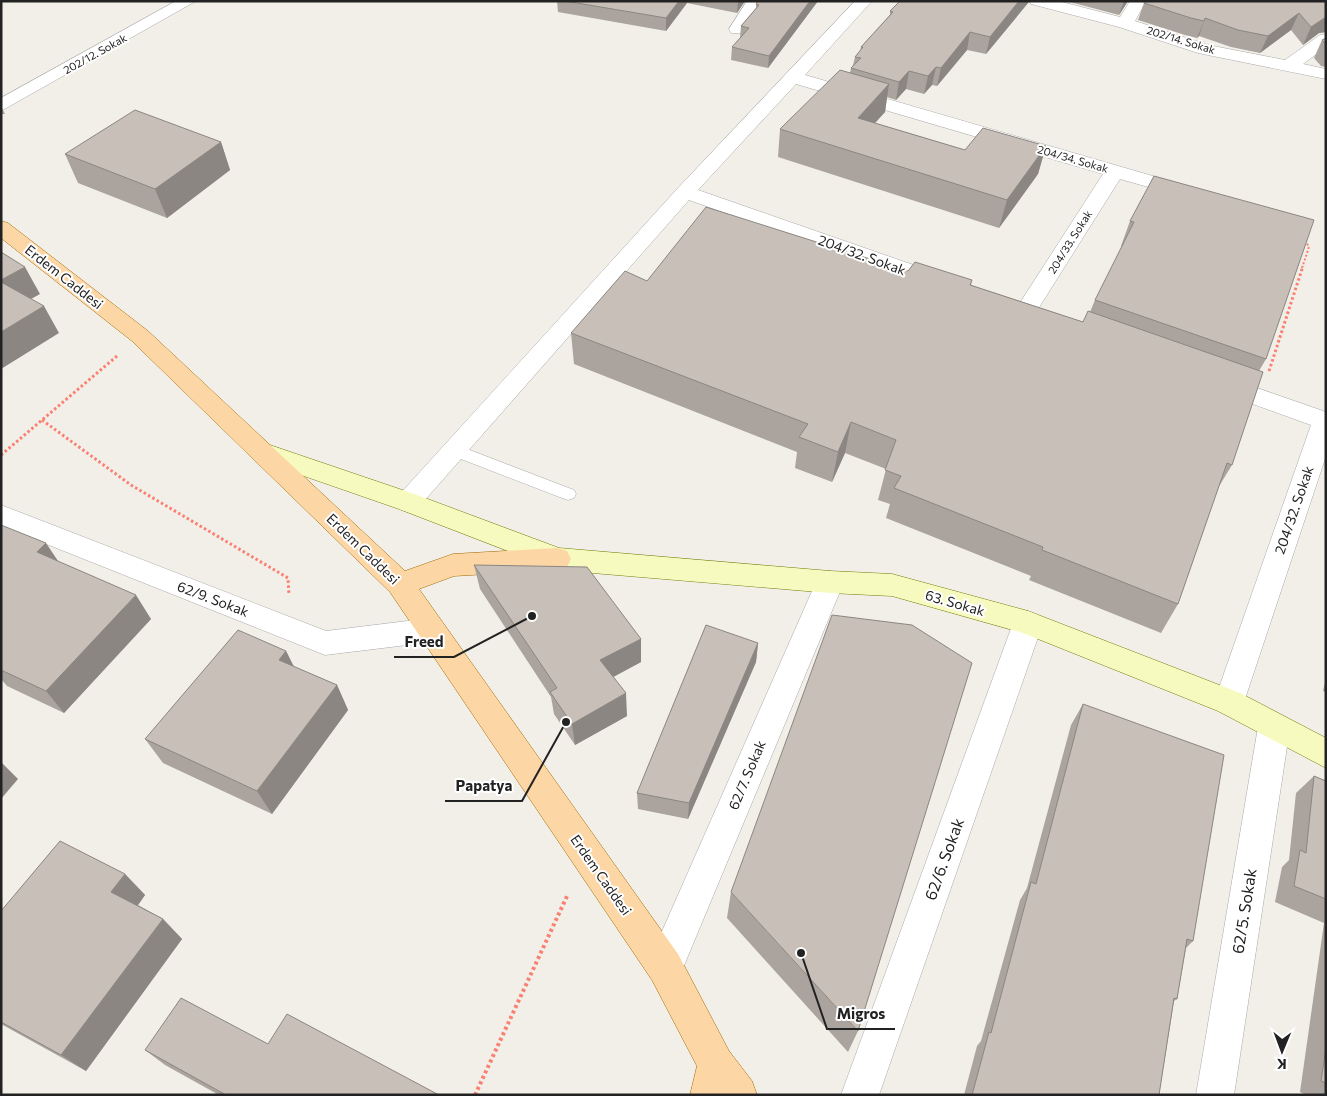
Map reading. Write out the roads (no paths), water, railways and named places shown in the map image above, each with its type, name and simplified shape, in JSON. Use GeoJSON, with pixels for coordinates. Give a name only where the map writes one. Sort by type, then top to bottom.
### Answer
{"type":"FeatureCollection","features":[{"type":"Feature","properties":{"kind":"main road","name":"Erdem Caddesi"},"geometry":{"type":"LineString","coordinates":[[1,228],[140,336],[180,372],[400,584],[665,967],[713,1079],[738,1095]]}},
{"type":"Feature","properties":{"kind":"main road","name":"63. Sokak"},"geometry":{"type":"LineString","coordinates":[[261,451],[408,502],[556,559],[830,582],[892,585],[1028,623],[1229,702],[1326,754]]}},
{"type":"Feature","properties":{"kind":"main road"},"geometry":{"type":"LineString","coordinates":[[400,584],[453,565],[556,559]]}},
{"type":"Feature","properties":{"kind":"street","name":"202/12. Sokak"},"geometry":{"type":"LineString","coordinates":[[1,106],[188,1]]}},
{"type":"Feature","properties":{"kind":"street"},"geometry":{"type":"LineString","coordinates":[[737,29],[754,1]]}},
{"type":"Feature","properties":{"kind":"street"},"geometry":{"type":"LineString","coordinates":[[408,502],[685,192],[864,1]]}},
{"type":"Feature","properties":{"kind":"street","name":"202/14. Sokak"},"geometry":{"type":"LineString","coordinates":[[1037,1],[1125,23],[1204,48],[1326,74]]}},
{"type":"Feature","properties":{"kind":"street"},"geometry":{"type":"LineString","coordinates":[[1125,23],[1138,1]]}},
{"type":"Feature","properties":{"kind":"street"},"geometry":{"type":"LineString","coordinates":[[1289,66],[1326,39]]}},
{"type":"Feature","properties":{"kind":"street","name":"204/34. Sokak"},"geometry":{"type":"LineString","coordinates":[[792,77],[1210,199]]}},
{"type":"Feature","properties":{"kind":"street","name":"204/33. Sokak"},"geometry":{"type":"LineString","coordinates":[[1025,312],[1115,171]]}},
{"type":"Feature","properties":{"kind":"street","name":"204/32. Sokak"},"geometry":{"type":"LineString","coordinates":[[685,192],[961,290]]}},
{"type":"Feature","properties":{"kind":"street","name":"204/32. Sokak"},"geometry":{"type":"LineString","coordinates":[[1197,375],[1325,421],[1229,702]]}},
{"type":"Feature","properties":{"kind":"street","name":"62/9. Sokak"},"geometry":{"type":"LineString","coordinates":[[1,516],[325,643],[432,630]]}},
{"type":"Feature","properties":{"kind":"street","name":"62/7. Sokak"},"geometry":{"type":"LineString","coordinates":[[665,967],[830,582]]}},
{"type":"Feature","properties":{"kind":"street","name":"62/6. Sokak"},"geometry":{"type":"LineString","coordinates":[[860,1095],[1028,623]]}},
{"type":"Feature","properties":{"kind":"street","name":"62/5. Sokak"},"geometry":{"type":"LineString","coordinates":[[1215,1095],[1274,727]]}},
{"type":"Feature","properties":{"kind":"lane"},"geometry":{"type":"LineString","coordinates":[[454,450],[568,494]]}},
{"type":"Feature","properties":{"kind":"place","name":"Freed"},"geometry":{"type":"Point","coordinates":[532,616]}},
{"type":"Feature","properties":{"kind":"place","name":"Papatya"},"geometry":{"type":"Point","coordinates":[566,722]}},
{"type":"Feature","properties":{"kind":"place","name":"Migros"},"geometry":{"type":"Point","coordinates":[801,953]}}]}
